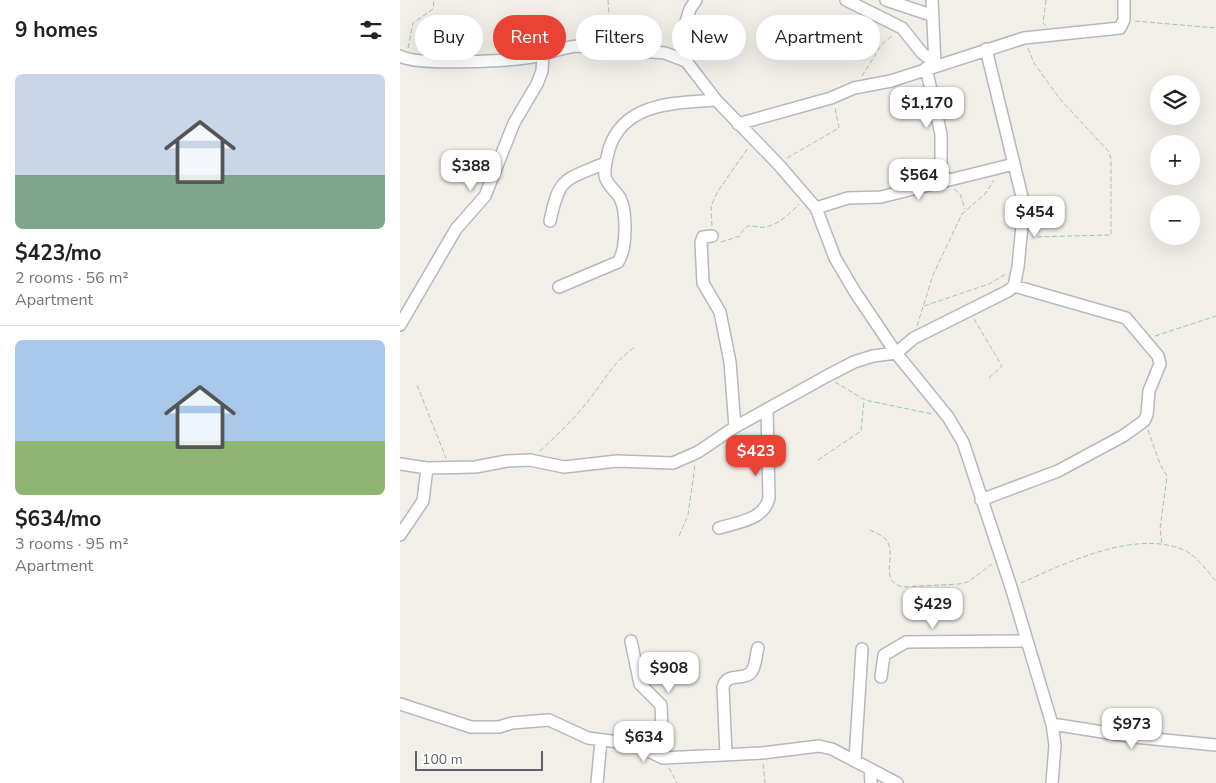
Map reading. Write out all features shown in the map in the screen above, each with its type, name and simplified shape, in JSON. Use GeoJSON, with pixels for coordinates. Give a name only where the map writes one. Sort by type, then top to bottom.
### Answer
{"type":"FeatureCollection","features":[{"type":"Feature","properties":{"kind":"street"},"geometry":{"type":"LineString","coordinates":[[696,0],[690,9],[682,38],[686,61],[716,100],[816,208],[835,258],[854,292],[896,353],[948,417],[963,442],[1011,587],[1052,724],[1054,745],[1052,783]]}},
{"type":"Feature","properties":{"kind":"street"},"geometry":{"type":"LineString","coordinates":[[846,0],[902,28],[932,66]]}},
{"type":"Feature","properties":{"kind":"street"},"geometry":{"type":"LineString","coordinates":[[886,0],[932,15]]}},
{"type":"Feature","properties":{"kind":"street"},"geometry":{"type":"LineString","coordinates":[[932,0],[932,66],[941,134],[941,170],[945,180]]}},
{"type":"Feature","properties":{"kind":"street"},"geometry":{"type":"LineString","coordinates":[[738,124],[830,98],[854,88],[892,81],[932,66],[1024,38],[1052,33],[1120,28],[1124,20],[1124,0]]}},
{"type":"Feature","properties":{"kind":"street"},"geometry":{"type":"LineString","coordinates":[[986,49],[1024,205],[1022,237],[1014,286]]}},
{"type":"Feature","properties":{"kind":"street"},"geometry":{"type":"LineString","coordinates":[[662,53],[686,61]]}},
{"type":"Feature","properties":{"kind":"street"},"geometry":{"type":"LineString","coordinates":[[402,60],[499,60]]}},
{"type":"Feature","properties":{"kind":"street"},"geometry":{"type":"LineString","coordinates":[[400,325],[456,229],[485,196],[514,123],[537,84],[542,71],[543,60]]}},
{"type":"Feature","properties":{"kind":"street"},"geometry":{"type":"LineString","coordinates":[[559,287],[618,262],[623,255],[625,238],[622,206],[620,199],[605,178],[605,163],[613,138],[626,121],[643,110],[665,103],[716,100]]}},
{"type":"Feature","properties":{"kind":"street"},"geometry":{"type":"LineString","coordinates":[[550,222],[556,193],[560,185],[605,163]]}},
{"type":"Feature","properties":{"kind":"street"},"geometry":{"type":"LineString","coordinates":[[816,208],[848,198],[881,197],[1014,164]]}},
{"type":"Feature","properties":{"kind":"street"},"geometry":{"type":"LineString","coordinates":[[712,236],[703,237],[701,242],[703,284],[720,312],[722,320],[730,362],[735,428]]}},
{"type":"Feature","properties":{"kind":"street"},"geometry":{"type":"LineString","coordinates":[[400,464],[427,468],[447,468],[530,460],[564,467],[617,461],[673,462],[698,452],[735,428],[854,362],[872,356],[896,353],[914,338],[1014,286],[1126,318],[1158,356],[1160,364],[1149,391],[1147,415],[1144,421],[1123,436],[1058,471],[981,500]]}},
{"type":"Feature","properties":{"kind":"street"},"geometry":{"type":"LineString","coordinates":[[719,528],[747,520],[761,513],[767,507],[769,498],[767,410]]}},
{"type":"Feature","properties":{"kind":"street"},"geometry":{"type":"LineString","coordinates":[[400,536],[423,501],[427,468]]}},
{"type":"Feature","properties":{"kind":"street"},"geometry":{"type":"LineString","coordinates":[[631,641],[640,684],[661,705],[663,758]]}},
{"type":"Feature","properties":{"kind":"street"},"geometry":{"type":"LineString","coordinates":[[881,677],[884,655],[906,642],[1027,641]]}},
{"type":"Feature","properties":{"kind":"street"},"geometry":{"type":"LineString","coordinates":[[726,755],[723,687],[725,681],[729,678],[747,675],[752,671],[758,648]]}},
{"type":"Feature","properties":{"kind":"street"},"geometry":{"type":"LineString","coordinates":[[855,760],[862,649]]}},
{"type":"Feature","properties":{"kind":"street"},"geometry":{"type":"LineString","coordinates":[[400,704],[471,727],[498,727],[512,723],[549,720],[588,738],[634,744],[663,758],[762,753],[819,746],[855,760],[897,783]]}},
{"type":"Feature","properties":{"kind":"street"},"geometry":{"type":"LineString","coordinates":[[1052,724],[1134,737],[1216,744]]}},
{"type":"Feature","properties":{"kind":"street"},"geometry":{"type":"LineString","coordinates":[[598,783],[601,740]]}},
{"type":"Feature","properties":{"kind":"street"},"geometry":{"type":"LineString","coordinates":[[870,769],[871,783]]}},
{"type":"Feature","properties":{"kind":"path"},"geometry":{"type":"LineString","coordinates":[[402,60],[413,23],[432,9],[434,0]]}},
{"type":"Feature","properties":{"kind":"path"},"geometry":{"type":"LineString","coordinates":[[608,0],[609,15]]}},
{"type":"Feature","properties":{"kind":"path"},"geometry":{"type":"LineString","coordinates":[[1046,0],[1043,23],[1052,33]]}},
{"type":"Feature","properties":{"kind":"path"},"geometry":{"type":"LineString","coordinates":[[1124,20],[1216,28]]}},
{"type":"Feature","properties":{"kind":"path"},"geometry":{"type":"LineString","coordinates":[[854,88],[882,44],[902,28]]}},
{"type":"Feature","properties":{"kind":"path"},"geometry":{"type":"LineString","coordinates":[[1022,237],[1106,236],[1111,235],[1112,231],[1111,159],[1109,152],[1060,99],[1034,63],[1024,38]]}},
{"type":"Feature","properties":{"kind":"path"},"geometry":{"type":"LineString","coordinates":[[778,165],[791,155],[839,128],[836,111],[830,98]]}},
{"type":"Feature","properties":{"kind":"path"},"geometry":{"type":"LineString","coordinates":[[754,141],[718,191],[711,206],[712,236],[710,240],[726,242],[740,236],[743,229],[753,224],[766,227],[783,218],[806,196]]}},
{"type":"Feature","properties":{"kind":"path"},"geometry":{"type":"LineString","coordinates":[[914,338],[933,275],[965,210],[985,194],[1002,168]]}},
{"type":"Feature","properties":{"kind":"path"},"geometry":{"type":"LineString","coordinates":[[945,180],[960,194],[965,210]]}},
{"type":"Feature","properties":{"kind":"path"},"geometry":{"type":"LineString","coordinates":[[923,306],[989,284],[1018,267]]}},
{"type":"Feature","properties":{"kind":"path"},"geometry":{"type":"LineString","coordinates":[[968,310],[1002,366],[988,379]]}},
{"type":"Feature","properties":{"kind":"path"},"geometry":{"type":"LineString","coordinates":[[1144,339],[1216,316]]}},
{"type":"Feature","properties":{"kind":"path"},"geometry":{"type":"LineString","coordinates":[[530,460],[584,406],[611,367],[635,347]]}},
{"type":"Feature","properties":{"kind":"path"},"geometry":{"type":"LineString","coordinates":[[827,376],[864,400],[948,417]]}},
{"type":"Feature","properties":{"kind":"path"},"geometry":{"type":"LineString","coordinates":[[417,385],[443,445],[447,468]]}},
{"type":"Feature","properties":{"kind":"path"},"geometry":{"type":"LineString","coordinates":[[818,460],[861,431],[864,400]]}},
{"type":"Feature","properties":{"kind":"path"},"geometry":{"type":"LineString","coordinates":[[1144,421],[1160,464],[1167,476],[1160,529],[1162,545]]}},
{"type":"Feature","properties":{"kind":"path"},"geometry":{"type":"LineString","coordinates":[[679,536],[688,515],[698,452]]}},
{"type":"Feature","properties":{"kind":"path"},"geometry":{"type":"LineString","coordinates":[[870,530],[886,539],[889,545],[891,581],[903,587],[968,582],[1001,558]]}},
{"type":"Feature","properties":{"kind":"path"},"geometry":{"type":"LineString","coordinates":[[1011,587],[1087,556],[1140,544],[1162,545],[1188,552],[1216,581]]}},
{"type":"Feature","properties":{"kind":"path"},"geometry":{"type":"LineString","coordinates":[[762,753],[765,783]]}},
{"type":"Feature","properties":{"kind":"path"},"geometry":{"type":"LineString","coordinates":[[663,758],[677,783]]}}]}
